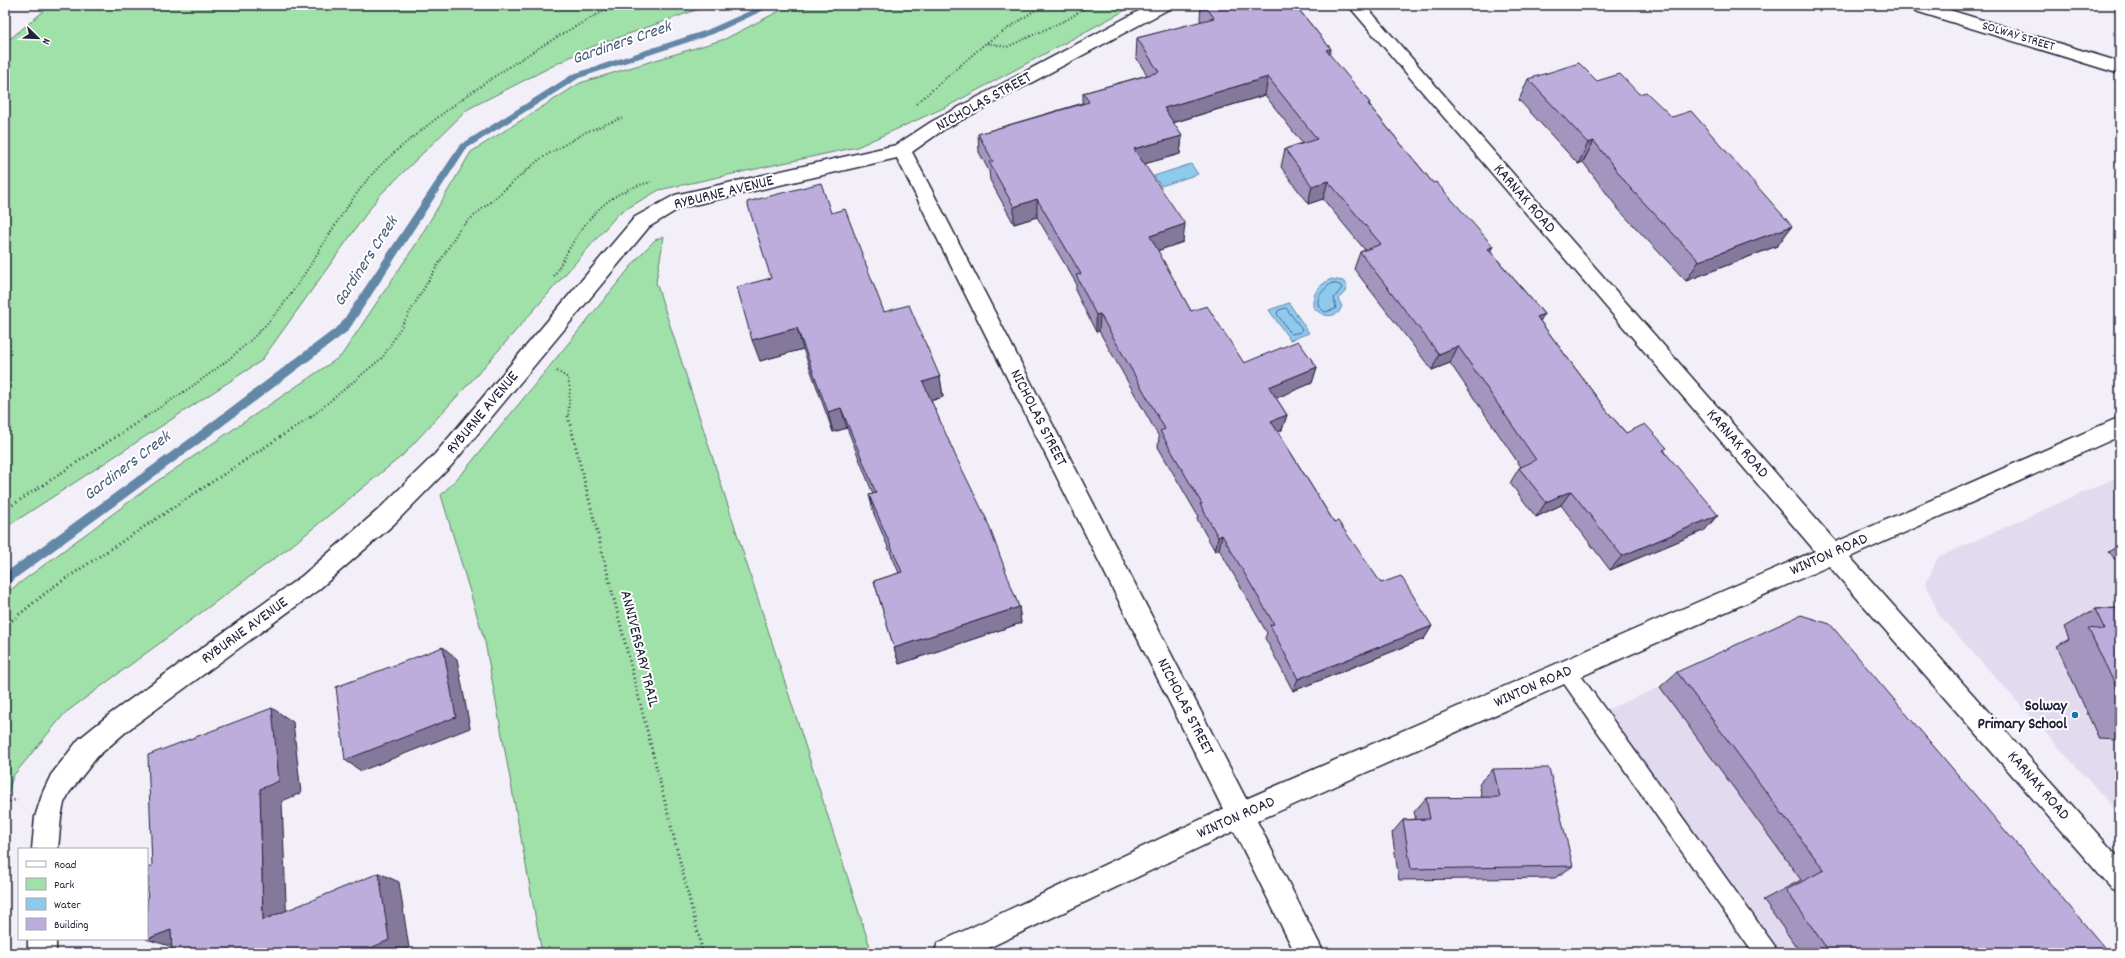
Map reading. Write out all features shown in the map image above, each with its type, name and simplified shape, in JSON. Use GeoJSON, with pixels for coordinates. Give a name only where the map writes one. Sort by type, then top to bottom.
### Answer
{"type":"FeatureCollection","features":[{"type":"Feature","properties":{"kind":"street","name":"NICHOLAS STREET"},"geometry":{"type":"LineString","coordinates":[[1163,5],[937,126],[902,150],[1310,953]]}},
{"type":"Feature","properties":{"kind":"street","name":"KARNAK ROAD"},"geometry":{"type":"LineString","coordinates":[[1356,5],[1832,553],[2120,880]]}},
{"type":"Feature","properties":{"kind":"street","name":"SOLWAY STREET"},"geometry":{"type":"LineString","coordinates":[[1915,5],[2120,68]]}},
{"type":"Feature","properties":{"kind":"street","name":"RYBURNE AVENUE"},"geometry":{"type":"LineString","coordinates":[[45,848],[48,817],[52,802],[60,784],[88,748],[119,722],[310,583],[386,517],[443,460],[642,222],[675,202],[902,150]]}},
{"type":"Feature","properties":{"kind":"street","name":"WINTON ROAD"},"geometry":{"type":"LineString","coordinates":[[948,953],[1240,815],[1568,672],[1832,553],[2120,426]]}},
{"type":"Feature","properties":{"kind":"street"},"geometry":{"type":"LineString","coordinates":[[42,940],[42,953]]}},
{"type":"Feature","properties":{"kind":"lane"},"geometry":{"type":"LineString","coordinates":[[1568,672],[1766,953]]}},
{"type":"Feature","properties":{"kind":"path"},"geometry":{"type":"LineString","coordinates":[[5,510],[194,386],[249,343],[277,312],[306,274],[343,215],[367,182],[382,164],[405,143],[539,46],[616,5]]}},
{"type":"Feature","properties":{"kind":"path"},"geometry":{"type":"LineString","coordinates":[[986,43],[1007,47],[1068,19],[1090,5]]}},
{"type":"Feature","properties":{"kind":"path"},"geometry":{"type":"LineString","coordinates":[[5,626],[53,587],[168,510],[303,424],[383,357],[460,228],[540,160],[586,132],[622,118]]}},
{"type":"Feature","properties":{"kind":"path","name":"ANNIVERSARY TRAIL"},"geometry":{"type":"LineString","coordinates":[[553,370],[564,374],[568,378],[570,389],[567,411],[571,434],[703,953]]}},
{"type":"Feature","properties":{"kind":"shaded area","name":"Solway Primary School"},"geometry":{"type":"Polygon","coordinates":[[[2120,476],[2120,815],[1938,614],[1926,583],[1938,557],[2120,476]]]}},
{"type":"Feature","properties":{"kind":"shaded area"},"geometry":{"type":"Polygon","coordinates":[[[1781,631],[2068,953],[1775,953],[1604,711],[1781,631]]]}},
{"type":"Feature","properties":{"kind":"green space"},"geometry":{"type":"Polygon","coordinates":[[[51,5],[710,5],[586,49],[468,109],[379,196],[261,361],[5,528],[5,43],[51,5]]]}},
{"type":"Feature","properties":{"kind":"green space"},"geometry":{"type":"Polygon","coordinates":[[[791,5],[1135,5],[948,106],[857,147],[659,190],[619,213],[476,376],[403,455],[290,547],[65,713],[13,776],[5,804],[5,594],[153,484],[341,356],[416,244],[471,152],[580,83],[725,39],[791,5]]]}},
{"type":"Feature","properties":{"kind":"green space"},"geometry":{"type":"Polygon","coordinates":[[[664,236],[656,282],[872,953],[542,953],[485,642],[441,495],[465,470],[642,253],[655,240],[664,236]]]}},
{"type":"Feature","properties":{"kind":"water"},"geometry":{"type":"Polygon","coordinates":[[[1191,164],[1198,174],[1161,186],[1154,176],[1191,164]]]}},
{"type":"Feature","properties":{"kind":"water"},"geometry":{"type":"Polygon","coordinates":[[[1331,279],[1343,281],[1347,286],[1345,292],[1338,299],[1342,306],[1339,312],[1328,316],[1316,310],[1313,307],[1313,302],[1317,290],[1331,279]]]}},
{"type":"Feature","properties":{"kind":"water"},"geometry":{"type":"Polygon","coordinates":[[[1289,303],[1309,333],[1290,340],[1269,310],[1289,303]]]}},
{"type":"Feature","properties":{"kind":"building"},"geometry":{"type":"Polygon","coordinates":[[[1205,5],[1295,5],[1331,49],[1326,50],[1370,103],[1368,104],[1433,183],[1436,182],[1493,246],[1488,249],[1544,314],[1537,317],[1607,411],[1626,433],[1645,424],[1667,448],[1663,450],[1718,515],[1622,556],[1571,491],[1546,502],[1519,468],[1536,460],[1458,346],[1439,354],[1360,252],[1381,244],[1328,181],[1312,186],[1285,149],[1317,139],[1268,77],[1164,108],[1182,136],[1134,149],[1185,224],[1150,236],[1191,311],[1207,306],[1244,363],[1298,341],[1317,367],[1269,387],[1287,415],[1271,421],[1334,522],[1338,521],[1381,583],[1401,576],[1432,626],[1298,679],[1270,625],[1274,624],[1222,535],[1218,537],[1200,504],[1202,504],[1160,431],[1165,429],[1100,314],[1096,315],[1076,275],[1081,274],[1037,199],[1014,207],[989,162],[993,161],[978,134],[1089,102],[1083,93],[1159,72],[1137,38],[1214,18],[1205,5]]]}},
{"type":"Feature","properties":{"kind":"building"},"geometry":{"type":"Polygon","coordinates":[[[1579,63],[1597,81],[1620,74],[1639,94],[1646,92],[1672,117],[1691,111],[1792,226],[1699,261],[1631,189],[1594,141],[1588,143],[1528,79],[1579,63]]]}},
{"type":"Feature","properties":{"kind":"building"},"geometry":{"type":"Polygon","coordinates":[[[821,183],[831,213],[845,209],[884,312],[909,305],[940,377],[923,382],[956,457],[986,518],[1019,607],[894,648],[874,581],[902,572],[869,495],[876,493],[841,408],[828,412],[797,328],[752,340],[737,287],[771,278],[747,202],[821,183]]]}},
{"type":"Feature","properties":{"kind":"building"},"geometry":{"type":"Polygon","coordinates":[[[2120,608],[2120,695],[2088,628],[2105,630],[2095,609],[2120,608]]]}},
{"type":"Feature","properties":{"kind":"building"},"geometry":{"type":"Polygon","coordinates":[[[1801,615],[1830,624],[2109,953],[1830,953],[1786,890],[1824,870],[1677,672],[1801,615]]]}},
{"type":"Feature","properties":{"kind":"building"},"geometry":{"type":"Polygon","coordinates":[[[443,647],[456,717],[345,760],[336,687],[443,647]]]}},
{"type":"Feature","properties":{"kind":"building"},"geometry":{"type":"Polygon","coordinates":[[[272,708],[279,781],[260,789],[263,920],[379,873],[389,940],[359,953],[172,953],[171,930],[148,939],[149,867],[152,866],[148,755],[272,708]]]}},
{"type":"Feature","properties":{"kind":"building"},"geometry":{"type":"Polygon","coordinates":[[[1549,768],[1573,866],[1411,869],[1403,820],[1430,819],[1426,798],[1500,797],[1493,769],[1549,768]]]}},
{"type":"Feature","properties":{"kind":"waterway","name":"Gardiners Creek"},"geometry":{"type":"LineString","coordinates":[[5,580],[196,440],[344,328],[463,147],[576,76],[710,32],[771,5]]}},
{"type":"Feature","properties":{"kind":"place","name":"Solway Primary School"},"geometry":{"type":"Point","coordinates":[2075,715]}}]}
